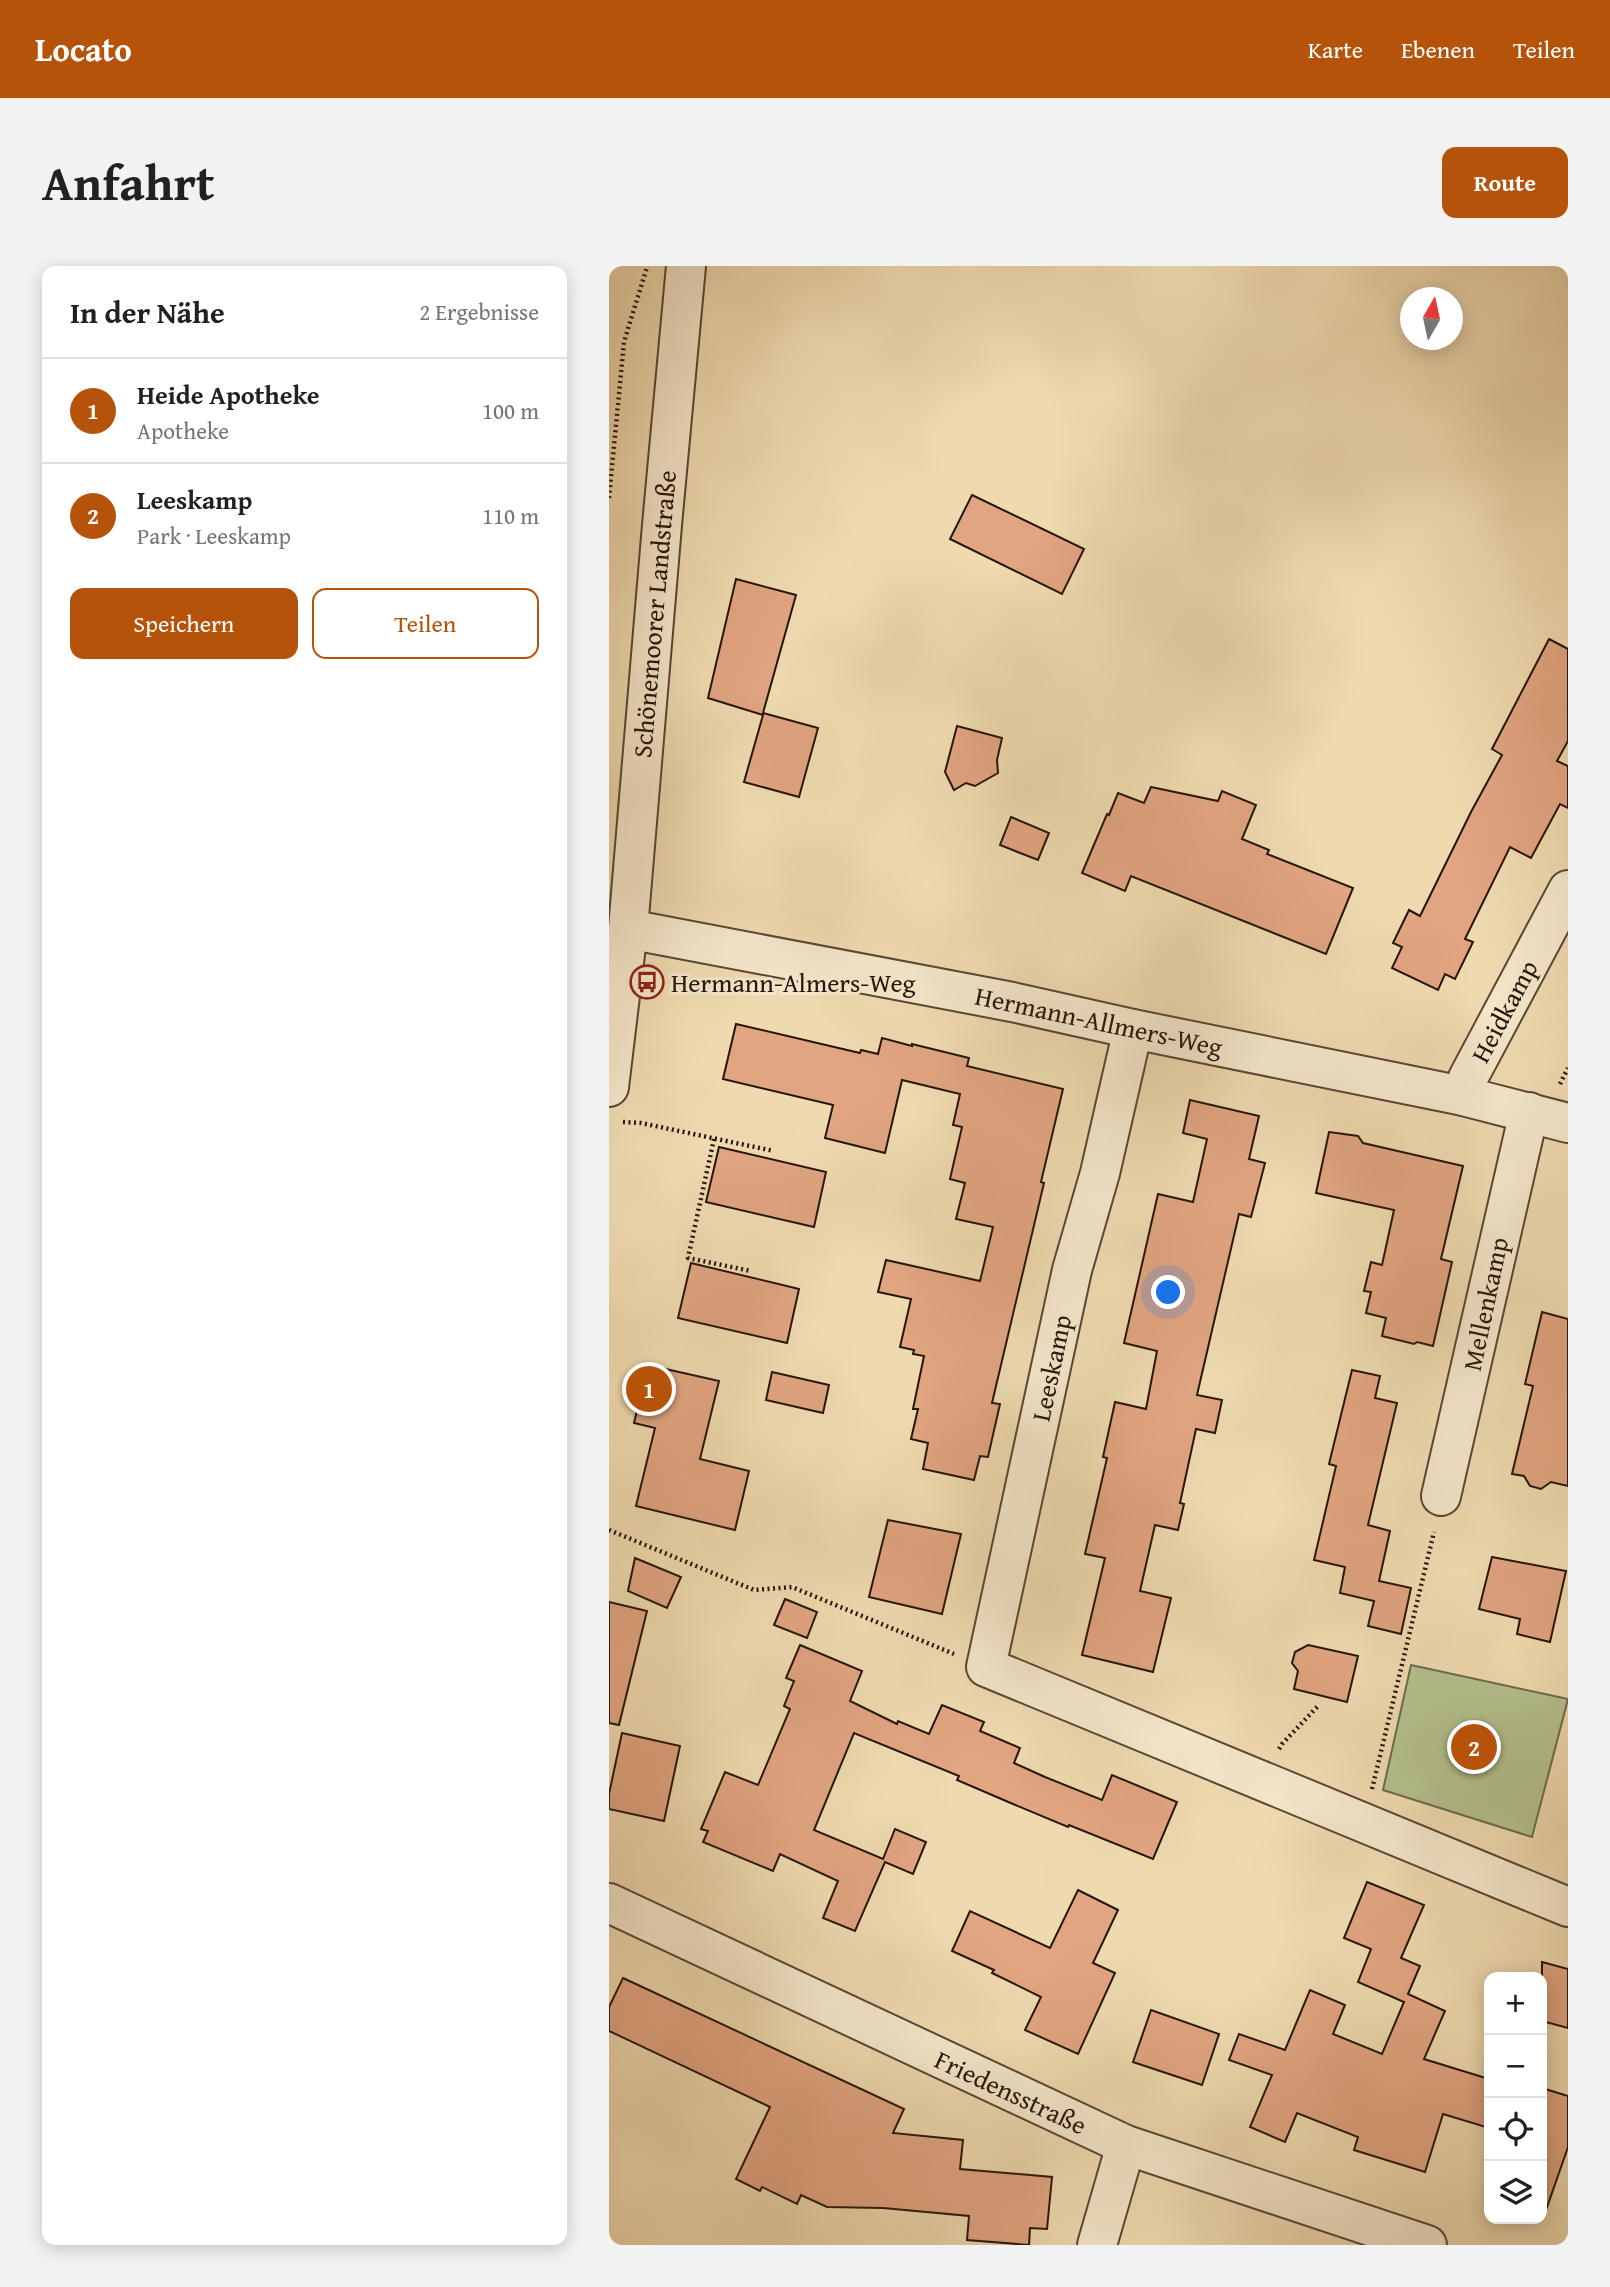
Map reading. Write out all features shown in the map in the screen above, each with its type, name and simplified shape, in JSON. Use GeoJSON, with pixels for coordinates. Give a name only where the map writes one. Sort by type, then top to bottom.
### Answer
{"type":"FeatureCollection","features":[{"type":"Feature","properties":{"kind":"street","name":"Schönemoorer Landstraße"},"geometry":{"type":"LineString","coordinates":[[614,1105],[660,538],[687,266]]}},
{"type":"Feature","properties":{"kind":"street","name":"Heidkamp"},"geometry":{"type":"LineString","coordinates":[[1463,1096],[1468,1078],[1568,890]]}},
{"type":"Feature","properties":{"kind":"street","name":"Hermann-Allmers-Weg"},"geometry":{"type":"LineString","coordinates":[[628,929],[1012,1002],[1463,1096],[1568,1123]]}},
{"type":"Feature","properties":{"kind":"street","name":"Leeskamp"},"geometry":{"type":"LineString","coordinates":[[986,1667],[1072,1270],[1100,1173],[1133,1029]]}},
{"type":"Feature","properties":{"kind":"street","name":"Mellenkamp"},"geometry":{"type":"LineString","coordinates":[[1441,1496],[1529,1112]]}},
{"type":"Feature","properties":{"kind":"street"},"geometry":{"type":"LineString","coordinates":[[986,1667],[1568,1907]]}},
{"type":"Feature","properties":{"kind":"street","name":"Friedensstraße"},"geometry":{"type":"LineString","coordinates":[[609,1903],[1126,2145],[1427,2245]]}},
{"type":"Feature","properties":{"kind":"street"},"geometry":{"type":"LineString","coordinates":[[1097,2245],[1126,2145]]}},
{"type":"Feature","properties":{"kind":"path"},"geometry":{"type":"LineString","coordinates":[[609,499],[624,342],[647,266]]}},
{"type":"Feature","properties":{"kind":"path"},"geometry":{"type":"LineString","coordinates":[[614,1105],[641,1124],[773,1152]]}},
{"type":"Feature","properties":{"kind":"path"},"geometry":{"type":"LineString","coordinates":[[714,1139],[688,1258],[751,1271]]}},
{"type":"Feature","properties":{"kind":"path"},"geometry":{"type":"LineString","coordinates":[[1359,1822],[1372,1789],[1441,1496]]}},
{"type":"Feature","properties":{"kind":"path"},"geometry":{"type":"LineString","coordinates":[[609,1530],[754,1590],[792,1587],[986,1667]]}},
{"type":"Feature","properties":{"kind":"path"},"geometry":{"type":"LineString","coordinates":[[1264,1782],[1282,1744],[1319,1705]]}},
{"type":"Feature","properties":{"kind":"green space"},"geometry":{"type":"Polygon","coordinates":[[[1411,1665],[1568,1699],[1532,1837],[1383,1790],[1411,1665]]]}},
{"type":"Feature","properties":{"kind":"building"},"geometry":{"type":"Polygon","coordinates":[[[972,495],[1084,549],[1062,594],[950,539],[972,495]]]}},
{"type":"Feature","properties":{"kind":"building"},"geometry":{"type":"Polygon","coordinates":[[[736,579],[796,595],[763,713],[818,728],[799,797],[744,782],[763,715],[708,698],[736,579]]]}},
{"type":"Feature","properties":{"kind":"building"},"geometry":{"type":"Polygon","coordinates":[[[1549,639],[1568,649],[1568,741],[1557,761],[1568,766],[1568,808],[1560,804],[1531,858],[1510,847],[1465,939],[1473,942],[1455,979],[1445,974],[1438,990],[1392,968],[1402,947],[1393,943],[1409,910],[1420,916],[1502,755],[1492,749],[1549,639]]]}},
{"type":"Feature","properties":{"kind":"building"},"geometry":{"type":"Polygon","coordinates":[[[957,726],[1002,738],[997,760],[998,773],[975,786],[966,783],[954,790],[945,772],[957,726]]]}},
{"type":"Feature","properties":{"kind":"building"},"geometry":{"type":"Polygon","coordinates":[[[1151,787],[1218,801],[1222,791],[1256,805],[1242,839],[1269,850],[1267,854],[1353,888],[1326,954],[1131,876],[1125,891],[1082,873],[1118,793],[1144,803],[1151,787]]]}},
{"type":"Feature","properties":{"kind":"building"},"geometry":{"type":"Polygon","coordinates":[[[1011,817],[1049,833],[1038,860],[1000,845],[1011,817]]]}},
{"type":"Feature","properties":{"kind":"building"},"geometry":{"type":"Polygon","coordinates":[[[736,1024],[860,1053],[861,1050],[878,1054],[882,1038],[969,1058],[967,1066],[1063,1089],[1041,1182],[1044,1183],[992,1403],[1000,1404],[988,1457],[980,1456],[974,1480],[923,1469],[928,1443],[911,1439],[918,1409],[913,1409],[924,1356],[913,1354],[914,1350],[900,1347],[911,1299],[878,1292],[886,1260],[980,1281],[993,1227],[956,1219],[965,1183],[950,1179],[962,1127],[953,1125],[960,1094],[902,1080],[885,1153],[825,1138],[833,1105],[723,1079],[736,1024]]]}},
{"type":"Feature","properties":{"kind":"building"},"geometry":{"type":"Polygon","coordinates":[[[1190,1100],[1259,1116],[1249,1159],[1265,1163],[1251,1217],[1239,1214],[1197,1395],[1222,1400],[1215,1433],[1196,1429],[1180,1503],[1184,1504],[1178,1530],[1155,1525],[1140,1591],[1171,1598],[1153,1672],[1082,1655],[1105,1558],[1085,1554],[1107,1458],[1103,1457],[1115,1402],[1146,1409],[1157,1351],[1124,1343],[1158,1194],[1193,1202],[1207,1139],[1183,1133],[1190,1100]]]}},
{"type":"Feature","properties":{"kind":"building"},"geometry":{"type":"Polygon","coordinates":[[[1329,1132],[1358,1136],[1363,1143],[1463,1166],[1441,1259],[1452,1262],[1433,1346],[1382,1336],[1386,1318],[1366,1313],[1371,1292],[1364,1291],[1371,1262],[1382,1265],[1394,1210],[1316,1193],[1329,1132]]]}},
{"type":"Feature","properties":{"kind":"building"},"geometry":{"type":"Polygon","coordinates":[[[719,1147],[826,1172],[814,1227],[706,1202],[719,1147]]]}},
{"type":"Feature","properties":{"kind":"building"},"geometry":{"type":"Polygon","coordinates":[[[691,1263],[799,1289],[787,1343],[678,1318],[691,1263]]]}},
{"type":"Feature","properties":{"kind":"building"},"geometry":{"type":"Polygon","coordinates":[[[1542,1312],[1568,1319],[1568,1486],[1551,1482],[1541,1489],[1530,1486],[1524,1476],[1512,1474],[1533,1386],[1525,1384],[1542,1312]]]}},
{"type":"Feature","properties":{"kind":"building"},"geometry":{"type":"Polygon","coordinates":[[[648,1365],[719,1381],[700,1459],[749,1471],[735,1530],[636,1506],[655,1428],[634,1423],[648,1365]]]}},
{"type":"Feature","properties":{"kind":"building"},"geometry":{"type":"Polygon","coordinates":[[[1352,1370],[1380,1376],[1375,1398],[1397,1403],[1368,1525],[1390,1531],[1379,1581],[1411,1588],[1401,1634],[1368,1626],[1374,1601],[1340,1593],[1345,1567],[1314,1560],[1336,1466],[1329,1464],[1352,1370]]]}},
{"type":"Feature","properties":{"kind":"building"},"geometry":{"type":"Polygon","coordinates":[[[772,1372],[829,1385],[823,1413],[766,1400],[772,1372]]]}},
{"type":"Feature","properties":{"kind":"building"},"geometry":{"type":"Polygon","coordinates":[[[888,1520],[961,1534],[942,1614],[869,1597],[888,1520]]]}},
{"type":"Feature","properties":{"kind":"building"},"geometry":{"type":"Polygon","coordinates":[[[1492,1557],[1566,1571],[1550,1642],[1517,1634],[1520,1619],[1479,1609],[1492,1557]]]}},
{"type":"Feature","properties":{"kind":"building"},"geometry":{"type":"Polygon","coordinates":[[[635,1558],[681,1577],[667,1608],[628,1591],[635,1558]]]}},
{"type":"Feature","properties":{"kind":"building"},"geometry":{"type":"Polygon","coordinates":[[[785,1599],[817,1612],[807,1638],[774,1625],[785,1599]]]}},
{"type":"Feature","properties":{"kind":"building"},"geometry":{"type":"Polygon","coordinates":[[[609,1602],[647,1611],[619,1725],[609,1723],[609,1602]]]}},
{"type":"Feature","properties":{"kind":"building"},"geometry":{"type":"Polygon","coordinates":[[[800,1645],[862,1671],[850,1701],[897,1724],[898,1721],[929,1734],[942,1705],[984,1722],[980,1731],[1020,1748],[1014,1763],[1045,1777],[1102,1800],[1112,1775],[1177,1802],[1153,1859],[1013,1804],[957,1780],[959,1776],[854,1733],[814,1830],[883,1859],[895,1829],[926,1842],[913,1874],[885,1862],[855,1931],[823,1918],[838,1881],[780,1854],[773,1871],[703,1842],[708,1831],[701,1829],[725,1772],[758,1785],[790,1709],[784,1706],[794,1681],[786,1678],[800,1645]]]}},
{"type":"Feature","properties":{"kind":"building"},"geometry":{"type":"Polygon","coordinates":[[[1308,1645],[1358,1656],[1347,1702],[1294,1689],[1298,1671],[1292,1663],[1295,1652],[1308,1645]]]}},
{"type":"Feature","properties":{"kind":"building"},"geometry":{"type":"Polygon","coordinates":[[[622,1733],[680,1746],[664,1821],[609,1809],[609,1794],[622,1733]]]}},
{"type":"Feature","properties":{"kind":"building"},"geometry":{"type":"Polygon","coordinates":[[[1367,1882],[1424,1905],[1401,1958],[1420,1966],[1408,1994],[1445,2011],[1424,2059],[1484,2077],[1484,2126],[1443,2114],[1425,2172],[1354,2150],[1358,2137],[1297,2113],[1285,2142],[1250,2127],[1272,2075],[1229,2060],[1239,2034],[1285,2050],[1310,1990],[1345,2005],[1333,2034],[1382,2054],[1404,2002],[1358,1982],[1371,1949],[1344,1938],[1367,1882]]]}},
{"type":"Feature","properties":{"kind":"building"},"geometry":{"type":"Polygon","coordinates":[[[1078,1890],[1118,1910],[1093,1963],[1115,1973],[1078,2054],[1025,2030],[1041,1997],[992,1973],[994,1970],[952,1951],[970,1911],[1050,1948],[1078,1890]]]}},
{"type":"Feature","properties":{"kind":"building"},"geometry":{"type":"Polygon","coordinates":[[[1542,1962],[1568,1969],[1568,2028],[1547,2022],[1547,1972],[1542,1972],[1542,1962]]]}},
{"type":"Feature","properties":{"kind":"building"},"geometry":{"type":"Polygon","coordinates":[[[623,1978],[904,2109],[893,2133],[963,2140],[960,2169],[1052,2177],[1047,2229],[1030,2228],[1029,2245],[967,2240],[969,2216],[883,2208],[827,2207],[801,2195],[797,2204],[762,2187],[760,2191],[736,2179],[770,2107],[609,2031],[609,2007],[623,1978]]]}},
{"type":"Feature","properties":{"kind":"building"},"geometry":{"type":"Polygon","coordinates":[[[1151,2010],[1219,2034],[1202,2085],[1133,2062],[1151,2010]]]}},
{"type":"Feature","properties":{"kind":"building"},"geometry":{"type":"Polygon","coordinates":[[[1547,2090],[1568,2096],[1568,2147],[1547,2207],[1547,2090]]]}},
{"type":"Feature","properties":{"kind":"place","name":"Hermann-Almers-Weg"},"geometry":{"type":"Point","coordinates":[647,982]}},
{"type":"Feature","properties":{"kind":"place","name":"Heide Apotheke"},"geometry":{"type":"Point","coordinates":[649,1389]}},
{"type":"Feature","properties":{"kind":"place","name":"Leeskamp"},"geometry":{"type":"Point","coordinates":[1474,1747]}}]}
